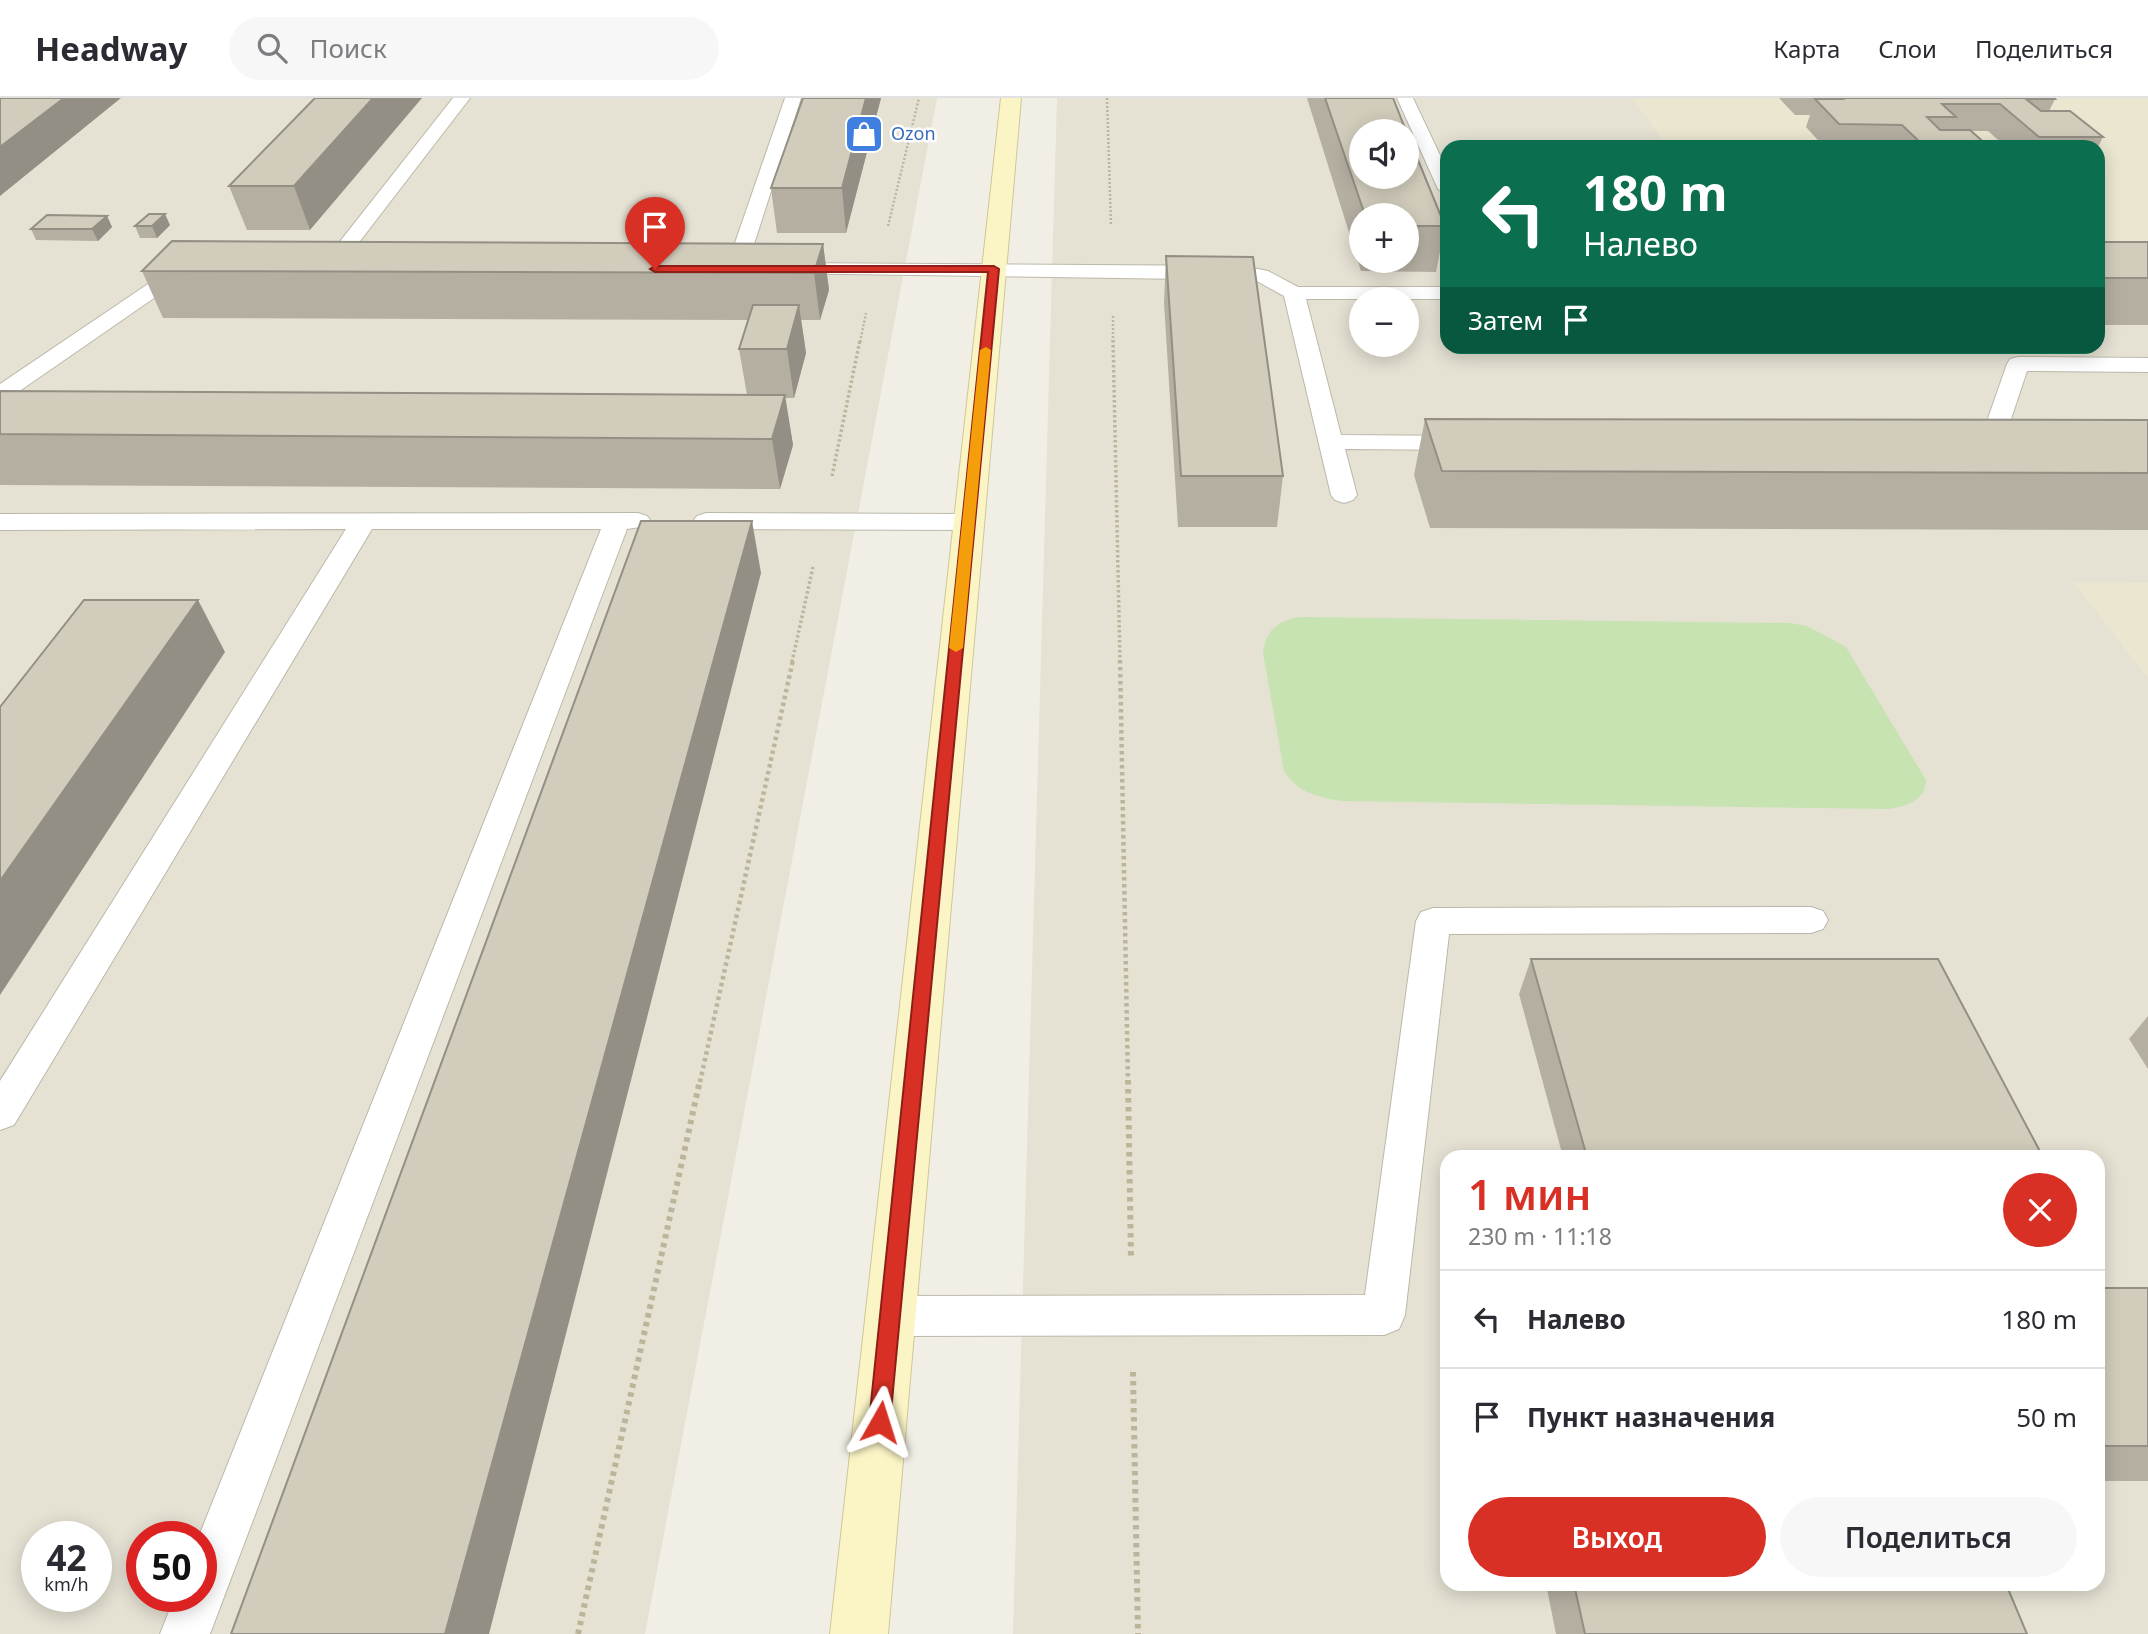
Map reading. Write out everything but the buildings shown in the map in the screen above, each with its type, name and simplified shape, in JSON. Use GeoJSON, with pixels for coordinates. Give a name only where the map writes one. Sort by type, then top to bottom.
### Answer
{"type":"FeatureCollection","features":[{"type":"Feature","properties":{"kind":"main road"},"geometry":{"type":"LineString","coordinates":[[859,1634],[1011,98]]}},
{"type":"Feature","properties":{"kind":"lane"},"geometry":{"type":"LineString","coordinates":[[330,267],[462,98]]}},
{"type":"Feature","properties":{"kind":"lane"},"geometry":{"type":"LineString","coordinates":[[793,98],[729,269],[1242,272],[1261,275],[1294,293],[1440,293]]}},
{"type":"Feature","properties":{"kind":"lane"},"geometry":{"type":"LineString","coordinates":[[1405,98],[1440,174]]}},
{"type":"Feature","properties":{"kind":"lane"},"geometry":{"type":"LineString","coordinates":[[0,394],[186,265],[213,265]]}},
{"type":"Feature","properties":{"kind":"lane"},"geometry":{"type":"LineString","coordinates":[[304,267],[358,267]]}},
{"type":"Feature","properties":{"kind":"lane"},"geometry":{"type":"LineString","coordinates":[[1294,293],[1344,495]]}},
{"type":"Feature","properties":{"kind":"lane"},"geometry":{"type":"LineString","coordinates":[[1991,444],[2018,364],[2148,365]]}},
{"type":"Feature","properties":{"kind":"lane"},"geometry":{"type":"LineString","coordinates":[[1331,442],[1482,443]]}},
{"type":"Feature","properties":{"kind":"lane"},"geometry":{"type":"LineString","coordinates":[[1964,444],[2031,444]]}},
{"type":"Feature","properties":{"kind":"lane"},"geometry":{"type":"LineString","coordinates":[[217,1553],[617,521]]}},
{"type":"Feature","properties":{"kind":"lane"},"geometry":{"type":"LineString","coordinates":[[0,522],[659,521]]}},
{"type":"Feature","properties":{"kind":"lane"},"geometry":{"type":"LineString","coordinates":[[686,521],[969,522]]}},
{"type":"Feature","properties":{"kind":"lane"},"geometry":{"type":"LineString","coordinates":[[0,1114],[363,522]]}},
{"type":"Feature","properties":{"kind":"lane"},"geometry":{"type":"LineString","coordinates":[[890,1316],[1384,1315],[1433,921],[1811,920]]}},
{"type":"Feature","properties":{"kind":"lane"},"geometry":{"type":"LineString","coordinates":[[185,1634],[194,1612]]}},
{"type":"Feature","properties":{"kind":"path"},"geometry":{"type":"LineString","coordinates":[[578,1634],[823,522],[856,356],[919,98]]}},
{"type":"Feature","properties":{"kind":"path"},"geometry":{"type":"LineString","coordinates":[[1107,98],[1138,1634]]}},
{"type":"Feature","properties":{"kind":"shaded area"},"geometry":{"type":"Polygon","coordinates":[[[0,98],[937,98],[645,1634],[0,1634],[0,98]]]}},
{"type":"Feature","properties":{"kind":"shaded area"},"geometry":{"type":"Polygon","coordinates":[[[1057,98],[2148,98],[2148,1634],[1013,1634],[1057,98]]]}},
{"type":"Feature","properties":{"kind":"shaded area"},"geometry":{"type":"Polygon","coordinates":[[[1632,98],[2148,98],[2148,261],[2105,261],[2105,140],[1663,140],[1632,98]]]}},
{"type":"Feature","properties":{"kind":"shaded area"},"geometry":{"type":"Polygon","coordinates":[[[2073,582],[2148,583],[2148,678],[2073,582]]]}},
{"type":"Feature","properties":{"kind":"green space"},"geometry":{"type":"Polygon","coordinates":[[[1300,617],[1790,623],[1807,626],[1846,647],[1926,780],[1925,787],[1919,798],[1889,809],[1341,801],[1324,798],[1301,789],[1284,771],[1263,653],[1267,638],[1274,628],[1285,621],[1300,617]]]}},
{"type":"Feature","properties":{"kind":"slow traffic"},"geometry":{"type":"LineString","coordinates":[[956,648],[986,350]]}},
{"type":"Feature","properties":{"kind":"place","name":"Ozon"},"geometry":{"type":"Point","coordinates":[864,134]}},
{"type":"Feature","properties":{"kind":"route"},"geometry":{"type":"LineString","coordinates":[[655,269],[994,269],[880,1422]]}}]}
